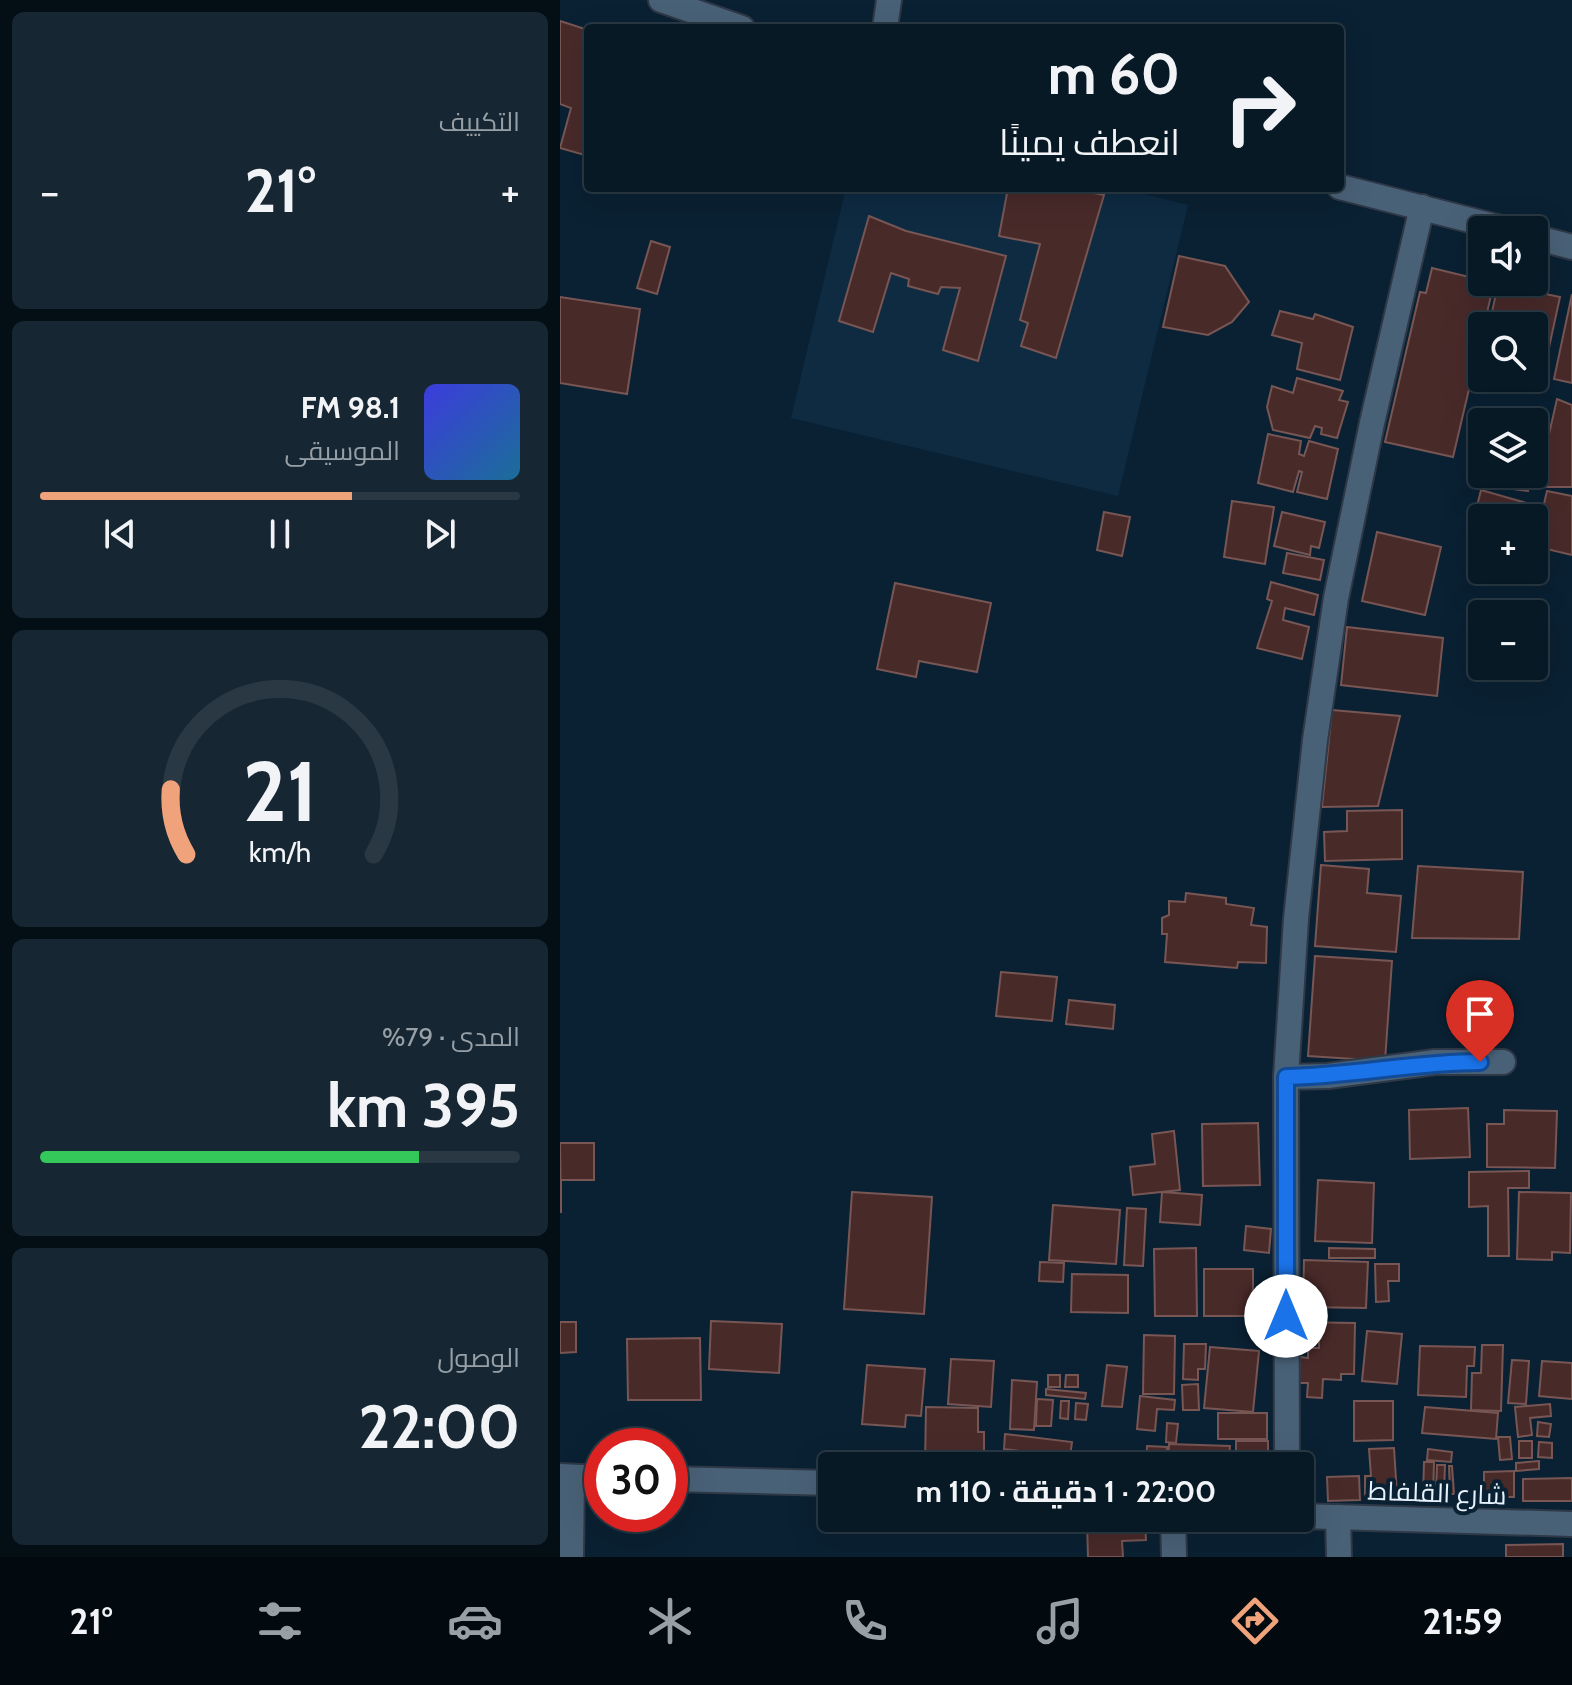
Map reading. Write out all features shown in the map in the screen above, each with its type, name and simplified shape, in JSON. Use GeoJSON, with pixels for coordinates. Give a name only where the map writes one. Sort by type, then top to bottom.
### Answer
{"type":"FeatureCollection","features":[{"type":"Feature","properties":{"kind":"street"},"geometry":{"type":"LineString","coordinates":[[661,0],[730,24]]}},
{"type":"Feature","properties":{"kind":"street"},"geometry":{"type":"LineString","coordinates":[[886,24],[889,0]]}},
{"type":"Feature","properties":{"kind":"street"},"geometry":{"type":"LineString","coordinates":[[1344,188],[1468,219]]}},
{"type":"Feature","properties":{"kind":"street"},"geometry":{"type":"LineString","coordinates":[[1287,1452],[1286,1077],[1296,919],[1313,755],[1336,598],[1372,423],[1422,207]]}},
{"type":"Feature","properties":{"kind":"street"},"geometry":{"type":"LineString","coordinates":[[1548,241],[1572,247]]}},
{"type":"Feature","properties":{"kind":"street"},"geometry":{"type":"LineString","coordinates":[[1286,1077],[1328,1076],[1435,1062],[1503,1062]]}},
{"type":"Feature","properties":{"kind":"street"},"geometry":{"type":"LineString","coordinates":[[566,1477],[571,1557]]}},
{"type":"Feature","properties":{"kind":"street"},"geometry":{"type":"LineString","coordinates":[[688,1479],[818,1483]]}},
{"type":"Feature","properties":{"kind":"street","name":"شارع القلفاط"},"geometry":{"type":"LineString","coordinates":[[1314,1516],[1572,1524]]}},
{"type":"Feature","properties":{"kind":"street"},"geometry":{"type":"LineString","coordinates":[[1338,1517],[1339,1557]]}},
{"type":"Feature","properties":{"kind":"street"},"geometry":{"type":"LineString","coordinates":[[1173,1532],[1174,1557]]}},
{"type":"Feature","properties":{"kind":"shaded area"},"geometry":{"type":"Polygon","coordinates":[[[845,192],[1135,192],[1188,205],[1118,496],[791,418],[845,192]]]}},
{"type":"Feature","properties":{"kind":"building"},"geometry":{"type":"Polygon","coordinates":[[[560,21],[584,29],[584,155],[560,148],[571,108],[560,104],[560,21]]]}},
{"type":"Feature","properties":{"kind":"building"},"geometry":{"type":"Polygon","coordinates":[[[1007,192],[1089,192],[1104,195],[1056,358],[1021,346],[1028,323],[1020,320],[1040,244],[999,236],[1007,192]]]}},
{"type":"Feature","properties":{"kind":"building"},"geometry":{"type":"Polygon","coordinates":[[[869,216],[906,231],[1006,256],[978,361],[943,350],[960,288],[941,287],[938,294],[908,286],[909,279],[891,273],[873,332],[839,321],[869,216]]]}},
{"type":"Feature","properties":{"kind":"building"},"geometry":{"type":"Polygon","coordinates":[[[651,241],[670,247],[657,294],[637,288],[651,241]]]}},
{"type":"Feature","properties":{"kind":"building"},"geometry":{"type":"Polygon","coordinates":[[[1179,256],[1225,266],[1249,302],[1232,322],[1208,335],[1163,327],[1179,256]]]}},
{"type":"Feature","properties":{"kind":"building"},"geometry":{"type":"Polygon","coordinates":[[[1432,268],[1468,277],[1468,296],[1491,296],[1487,312],[1468,312],[1468,392],[1453,457],[1385,442],[1420,292],[1426,293],[1432,268]]]}},
{"type":"Feature","properties":{"kind":"building"},"geometry":{"type":"Polygon","coordinates":[[[1572,294],[1572,383],[1554,379],[1572,294]]]}},
{"type":"Feature","properties":{"kind":"building"},"geometry":{"type":"Polygon","coordinates":[[[1495,296],[1560,297],[1548,352],[1548,312],[1492,312],[1495,296]]]}},
{"type":"Feature","properties":{"kind":"building"},"geometry":{"type":"Polygon","coordinates":[[[560,297],[640,309],[627,394],[560,383],[560,297]]]}},
{"type":"Feature","properties":{"kind":"building"},"geometry":{"type":"Polygon","coordinates":[[[1280,311],[1313,319],[1315,314],[1353,327],[1340,380],[1297,369],[1302,343],[1272,335],[1280,311]]]}},
{"type":"Feature","properties":{"kind":"building"},"geometry":{"type":"Polygon","coordinates":[[[1297,378],[1343,391],[1339,400],[1348,402],[1337,438],[1321,434],[1322,428],[1315,426],[1310,438],[1273,430],[1267,407],[1272,386],[1293,393],[1297,378]]]}},
{"type":"Feature","properties":{"kind":"building"},"geometry":{"type":"Polygon","coordinates":[[[1557,399],[1572,405],[1572,487],[1548,487],[1548,439],[1557,399]]]}},
{"type":"Feature","properties":{"kind":"building"},"geometry":{"type":"Polygon","coordinates":[[[1268,434],[1301,441],[1299,454],[1304,456],[1309,441],[1338,449],[1327,499],[1297,492],[1302,472],[1299,471],[1293,492],[1258,483],[1268,434]]]}},
{"type":"Feature","properties":{"kind":"building"},"geometry":{"type":"Polygon","coordinates":[[[1481,490],[1530,504],[1478,504],[1481,490]]]}},
{"type":"Feature","properties":{"kind":"building"},"geometry":{"type":"Polygon","coordinates":[[[1547,491],[1572,496],[1572,555],[1548,549],[1548,504],[1544,504],[1547,491]]]}},
{"type":"Feature","properties":{"kind":"building"},"geometry":{"type":"Polygon","coordinates":[[[1232,501],[1274,507],[1265,564],[1224,557],[1232,501]]]}},
{"type":"Feature","properties":{"kind":"building"},"geometry":{"type":"Polygon","coordinates":[[[1104,512],[1130,517],[1122,556],[1097,550],[1104,512]]]}},
{"type":"Feature","properties":{"kind":"building"},"geometry":{"type":"Polygon","coordinates":[[[1282,512],[1325,522],[1319,548],[1311,546],[1310,555],[1274,546],[1282,512]]]}},
{"type":"Feature","properties":{"kind":"building"},"geometry":{"type":"Polygon","coordinates":[[[1377,532],[1441,547],[1425,615],[1362,601],[1377,532]]]}},
{"type":"Feature","properties":{"kind":"building"},"geometry":{"type":"Polygon","coordinates":[[[1287,553],[1324,560],[1320,580],[1283,573],[1287,553]]]}},
{"type":"Feature","properties":{"kind":"building"},"geometry":{"type":"Polygon","coordinates":[[[1271,582],[1318,595],[1314,615],[1285,608],[1283,620],[1309,627],[1302,659],[1257,648],[1272,601],[1267,599],[1271,582]]]}},
{"type":"Feature","properties":{"kind":"building"},"geometry":{"type":"Polygon","coordinates":[[[895,583],[991,603],[977,672],[919,661],[916,677],[877,669],[895,583]]]}},
{"type":"Feature","properties":{"kind":"building"},"geometry":{"type":"Polygon","coordinates":[[[1347,627],[1443,638],[1437,696],[1341,685],[1347,627]]]}},
{"type":"Feature","properties":{"kind":"building"},"geometry":{"type":"Polygon","coordinates":[[[1332,710],[1400,716],[1378,806],[1322,807],[1332,710]]]}},
{"type":"Feature","properties":{"kind":"building"},"geometry":{"type":"Polygon","coordinates":[[[1402,810],[1402,859],[1325,861],[1324,832],[1347,831],[1347,811],[1402,810]]]}},
{"type":"Feature","properties":{"kind":"building"},"geometry":{"type":"Polygon","coordinates":[[[1321,865],[1369,869],[1367,893],[1401,896],[1396,952],[1315,946],[1321,865]]]}},
{"type":"Feature","properties":{"kind":"building"},"geometry":{"type":"Polygon","coordinates":[[[1418,866],[1523,872],[1519,939],[1412,938],[1418,866]]]}},
{"type":"Feature","properties":{"kind":"building"},"geometry":{"type":"Polygon","coordinates":[[[1186,893],[1226,898],[1226,904],[1254,908],[1251,925],[1267,927],[1266,963],[1238,962],[1237,968],[1165,962],[1167,934],[1162,934],[1162,918],[1169,915],[1169,901],[1185,902],[1186,893]]]}},
{"type":"Feature","properties":{"kind":"building"},"geometry":{"type":"Polygon","coordinates":[[[1315,956],[1392,961],[1385,1061],[1308,1056],[1315,956]]]}},
{"type":"Feature","properties":{"kind":"building"},"geometry":{"type":"Polygon","coordinates":[[[1001,972],[1057,977],[1052,1021],[996,1016],[1001,972]]]}},
{"type":"Feature","properties":{"kind":"building"},"geometry":{"type":"Polygon","coordinates":[[[1069,1000],[1115,1005],[1113,1029],[1066,1024],[1069,1000]]]}},
{"type":"Feature","properties":{"kind":"building"},"geometry":{"type":"Polygon","coordinates":[[[1468,1108],[1470,1157],[1410,1159],[1409,1110],[1468,1108]]]}},
{"type":"Feature","properties":{"kind":"building"},"geometry":{"type":"Polygon","coordinates":[[[1504,1110],[1557,1111],[1555,1168],[1487,1167],[1487,1124],[1504,1124],[1504,1110]]]}},
{"type":"Feature","properties":{"kind":"building"},"geometry":{"type":"Polygon","coordinates":[[[1258,1123],[1260,1185],[1203,1186],[1202,1124],[1258,1123]]]}},
{"type":"Feature","properties":{"kind":"building"},"geometry":{"type":"Polygon","coordinates":[[[1174,1131],[1180,1190],[1133,1195],[1130,1167],[1155,1164],[1152,1134],[1174,1131]]]}},
{"type":"Feature","properties":{"kind":"building"},"geometry":{"type":"Polygon","coordinates":[[[560,1143],[594,1143],[594,1180],[561,1180],[561,1213],[560,1143]]]}},
{"type":"Feature","properties":{"kind":"building"},"geometry":{"type":"Polygon","coordinates":[[[1529,1171],[1529,1188],[1508,1188],[1509,1256],[1488,1256],[1488,1206],[1469,1207],[1469,1172],[1529,1171]]]}},
{"type":"Feature","properties":{"kind":"building"},"geometry":{"type":"Polygon","coordinates":[[[1318,1180],[1374,1183],[1372,1243],[1315,1241],[1318,1180]]]}},
{"type":"Feature","properties":{"kind":"building"},"geometry":{"type":"Polygon","coordinates":[[[852,1192],[932,1197],[924,1314],[844,1309],[852,1192]]]}},
{"type":"Feature","properties":{"kind":"building"},"geometry":{"type":"Polygon","coordinates":[[[1162,1192],[1202,1195],[1200,1225],[1160,1222],[1162,1192]]]}},
{"type":"Feature","properties":{"kind":"building"},"geometry":{"type":"Polygon","coordinates":[[[1519,1192],[1571,1193],[1570,1253],[1552,1252],[1552,1260],[1517,1259],[1519,1192]]]}},
{"type":"Feature","properties":{"kind":"building"},"geometry":{"type":"Polygon","coordinates":[[[1053,1205],[1120,1210],[1116,1264],[1049,1260],[1053,1205]]]}},
{"type":"Feature","properties":{"kind":"building"},"geometry":{"type":"Polygon","coordinates":[[[1127,1208],[1146,1209],[1143,1266],[1124,1265],[1127,1208]]]}},
{"type":"Feature","properties":{"kind":"building"},"geometry":{"type":"Polygon","coordinates":[[[1246,1226],[1271,1229],[1269,1253],[1244,1250],[1246,1226]]]}},
{"type":"Feature","properties":{"kind":"building"},"geometry":{"type":"Polygon","coordinates":[[[1196,1248],[1197,1316],[1155,1316],[1154,1249],[1196,1248]]]}},
{"type":"Feature","properties":{"kind":"building"},"geometry":{"type":"Polygon","coordinates":[[[1329,1248],[1375,1249],[1375,1258],[1329,1258],[1329,1248]]]}},
{"type":"Feature","properties":{"kind":"building"},"geometry":{"type":"Polygon","coordinates":[[[1304,1260],[1368,1262],[1366,1308],[1303,1307],[1304,1260]]]}},
{"type":"Feature","properties":{"kind":"building"},"geometry":{"type":"Polygon","coordinates":[[[1040,1262],[1064,1263],[1063,1282],[1039,1281],[1040,1262]]]}},
{"type":"Feature","properties":{"kind":"building"},"geometry":{"type":"Polygon","coordinates":[[[1375,1264],[1399,1264],[1399,1281],[1388,1281],[1389,1301],[1376,1302],[1375,1264]]]}},
{"type":"Feature","properties":{"kind":"building"},"geometry":{"type":"Polygon","coordinates":[[[1204,1269],[1253,1269],[1253,1316],[1204,1316],[1204,1269]]]}},
{"type":"Feature","properties":{"kind":"building"},"geometry":{"type":"Polygon","coordinates":[[[1072,1274],[1128,1275],[1128,1313],[1071,1312],[1072,1274]]]}},
{"type":"Feature","properties":{"kind":"building"},"geometry":{"type":"Polygon","coordinates":[[[711,1321],[782,1324],[779,1373],[709,1369],[711,1321]]]}},
{"type":"Feature","properties":{"kind":"building"},"geometry":{"type":"Polygon","coordinates":[[[560,1322],[576,1322],[576,1352],[560,1353],[560,1322]]]}},
{"type":"Feature","properties":{"kind":"building"},"geometry":{"type":"Polygon","coordinates":[[[1297,1322],[1355,1323],[1354,1374],[1341,1374],[1341,1380],[1323,1379],[1322,1398],[1307,1397],[1308,1383],[1299,1383],[1300,1357],[1308,1358],[1308,1348],[1319,1348],[1319,1341],[1297,1341],[1297,1322]]]}},
{"type":"Feature","properties":{"kind":"building"},"geometry":{"type":"Polygon","coordinates":[[[1367,1331],[1402,1334],[1397,1384],[1362,1381],[1367,1331]]]}},
{"type":"Feature","properties":{"kind":"building"},"geometry":{"type":"Polygon","coordinates":[[[1144,1335],[1175,1336],[1174,1394],[1143,1394],[1144,1335]]]}},
{"type":"Feature","properties":{"kind":"building"},"geometry":{"type":"Polygon","coordinates":[[[700,1338],[701,1400],[628,1400],[627,1339],[700,1338]]]}},
{"type":"Feature","properties":{"kind":"building"},"geometry":{"type":"Polygon","coordinates":[[[1184,1344],[1206,1344],[1205,1369],[1198,1369],[1198,1380],[1183,1379],[1184,1344]]]}},
{"type":"Feature","properties":{"kind":"building"},"geometry":{"type":"Polygon","coordinates":[[[1482,1345],[1503,1345],[1501,1411],[1471,1410],[1472,1373],[1481,1373],[1482,1345]]]}},
{"type":"Feature","properties":{"kind":"building"},"geometry":{"type":"Polygon","coordinates":[[[1420,1346],[1475,1347],[1474,1366],[1467,1366],[1466,1397],[1418,1395],[1420,1346]]]}},
{"type":"Feature","properties":{"kind":"building"},"geometry":{"type":"Polygon","coordinates":[[[1210,1347],[1259,1351],[1253,1412],[1204,1408],[1210,1347]]]}},
{"type":"Feature","properties":{"kind":"building"},"geometry":{"type":"Polygon","coordinates":[[[951,1359],[994,1361],[991,1407],[948,1404],[951,1359]]]}},
{"type":"Feature","properties":{"kind":"building"},"geometry":{"type":"Polygon","coordinates":[[[1512,1360],[1529,1361],[1526,1404],[1508,1403],[1512,1360]]]}},
{"type":"Feature","properties":{"kind":"building"},"geometry":{"type":"Polygon","coordinates":[[[1542,1361],[1572,1363],[1572,1399],[1539,1396],[1542,1361]]]}},
{"type":"Feature","properties":{"kind":"building"},"geometry":{"type":"Polygon","coordinates":[[[867,1365],[925,1369],[921,1416],[906,1415],[905,1427],[862,1424],[867,1365]]]}},
{"type":"Feature","properties":{"kind":"building"},"geometry":{"type":"Polygon","coordinates":[[[1107,1365],[1127,1367],[1122,1407],[1102,1406],[1107,1365]]]}},
{"type":"Feature","properties":{"kind":"building"},"geometry":{"type":"Polygon","coordinates":[[[1048,1375],[1060,1375],[1060,1387],[1048,1387],[1048,1375]]]}},
{"type":"Feature","properties":{"kind":"building"},"geometry":{"type":"Polygon","coordinates":[[[1066,1375],[1078,1375],[1078,1387],[1065,1387],[1066,1375]]]}},
{"type":"Feature","properties":{"kind":"building"},"geometry":{"type":"Polygon","coordinates":[[[1012,1380],[1037,1382],[1034,1430],[1010,1429],[1012,1380]]]}},
{"type":"Feature","properties":{"kind":"building"},"geometry":{"type":"Polygon","coordinates":[[[1198,1384],[1199,1410],[1183,1410],[1182,1385],[1198,1384]]]}},
{"type":"Feature","properties":{"kind":"building"},"geometry":{"type":"Polygon","coordinates":[[[1046,1389],[1086,1393],[1085,1399],[1046,1395],[1046,1389]]]}},
{"type":"Feature","properties":{"kind":"building"},"geometry":{"type":"Polygon","coordinates":[[[1140,1396],[1175,1400],[1174,1410],[1157,1409],[1155,1431],[1137,1429],[1140,1396]]]}},
{"type":"Feature","properties":{"kind":"building"},"geometry":{"type":"Polygon","coordinates":[[[1037,1399],[1053,1400],[1051,1426],[1036,1426],[1037,1399]]]}},
{"type":"Feature","properties":{"kind":"building"},"geometry":{"type":"Polygon","coordinates":[[[1061,1401],[1069,1401],[1068,1419],[1060,1418],[1061,1401]]]}},
{"type":"Feature","properties":{"kind":"building"},"geometry":{"type":"Polygon","coordinates":[[[1354,1401],[1393,1401],[1393,1440],[1354,1441],[1354,1401]]]}},
{"type":"Feature","properties":{"kind":"building"},"geometry":{"type":"Polygon","coordinates":[[[1076,1403],[1088,1404],[1086,1420],[1075,1419],[1076,1403]]]}},
{"type":"Feature","properties":{"kind":"building"},"geometry":{"type":"Polygon","coordinates":[[[1550,1404],[1551,1416],[1530,1418],[1532,1435],[1518,1437],[1515,1407],[1550,1404]]]}},
{"type":"Feature","properties":{"kind":"building"},"geometry":{"type":"Polygon","coordinates":[[[926,1407],[978,1408],[978,1432],[984,1432],[984,1451],[925,1452],[926,1407]]]}},
{"type":"Feature","properties":{"kind":"building"},"geometry":{"type":"Polygon","coordinates":[[[1425,1407],[1498,1413],[1496,1439],[1422,1433],[1425,1407]]]}},
{"type":"Feature","properties":{"kind":"building"},"geometry":{"type":"Polygon","coordinates":[[[1218,1413],[1267,1413],[1267,1439],[1218,1439],[1218,1413]]]}},
{"type":"Feature","properties":{"kind":"building"},"geometry":{"type":"Polygon","coordinates":[[[1538,1422],[1551,1424],[1549,1437],[1537,1436],[1538,1422]]]}},
{"type":"Feature","properties":{"kind":"building"},"geometry":{"type":"Polygon","coordinates":[[[1167,1423],[1178,1424],[1176,1443],[1166,1442],[1167,1423]]]}},
{"type":"Feature","properties":{"kind":"building"},"geometry":{"type":"Polygon","coordinates":[[[1005,1434],[1072,1442],[1071,1452],[1004,1449],[1005,1434]]]}},
{"type":"Feature","properties":{"kind":"building"},"geometry":{"type":"Polygon","coordinates":[[[1498,1437],[1510,1437],[1512,1459],[1500,1460],[1498,1437]]]}},
{"type":"Feature","properties":{"kind":"building"},"geometry":{"type":"Polygon","coordinates":[[[1236,1441],[1268,1441],[1268,1452],[1236,1452],[1236,1441]]]}},
{"type":"Feature","properties":{"kind":"building"},"geometry":{"type":"Polygon","coordinates":[[[1519,1441],[1532,1441],[1532,1458],[1519,1458],[1519,1441]]]}},
{"type":"Feature","properties":{"kind":"building"},"geometry":{"type":"Polygon","coordinates":[[[1539,1442],[1552,1443],[1552,1458],[1538,1457],[1539,1442]]]}},
{"type":"Feature","properties":{"kind":"building"},"geometry":{"type":"Polygon","coordinates":[[[1169,1444],[1230,1446],[1229,1452],[1169,1452],[1169,1444]]]}},
{"type":"Feature","properties":{"kind":"building"},"geometry":{"type":"Polygon","coordinates":[[[1147,1446],[1167,1447],[1167,1452],[1147,1452],[1147,1446]]]}},
{"type":"Feature","properties":{"kind":"building"},"geometry":{"type":"Polygon","coordinates":[[[1394,1448],[1397,1495],[1365,1496],[1365,1476],[1371,1476],[1369,1449],[1394,1448]]]}},
{"type":"Feature","properties":{"kind":"building"},"geometry":{"type":"Polygon","coordinates":[[[1428,1449],[1452,1452],[1451,1462],[1427,1460],[1428,1449]]]}},
{"type":"Feature","properties":{"kind":"building"},"geometry":{"type":"Polygon","coordinates":[[[1539,1461],[1539,1469],[1516,1471],[1516,1463],[1539,1461]]]}},
{"type":"Feature","properties":{"kind":"building"},"geometry":{"type":"Polygon","coordinates":[[[1424,1462],[1434,1462],[1433,1496],[1423,1496],[1424,1462]]]}},
{"type":"Feature","properties":{"kind":"building"},"geometry":{"type":"Polygon","coordinates":[[[1437,1465],[1445,1465],[1444,1491],[1436,1491],[1437,1465]]]}},
{"type":"Feature","properties":{"kind":"building"},"geometry":{"type":"Polygon","coordinates":[[[1449,1466],[1452,1466],[1454,1494],[1450,1494],[1449,1466]]]}},
{"type":"Feature","properties":{"kind":"building"},"geometry":{"type":"Polygon","coordinates":[[[1514,1471],[1514,1497],[1484,1497],[1484,1472],[1514,1471]]]}},
{"type":"Feature","properties":{"kind":"building"},"geometry":{"type":"Polygon","coordinates":[[[1359,1476],[1360,1500],[1328,1501],[1327,1477],[1359,1476]]]}},
{"type":"Feature","properties":{"kind":"building"},"geometry":{"type":"Polygon","coordinates":[[[1572,1478],[1572,1501],[1523,1501],[1523,1479],[1572,1478]]]}},
{"type":"Feature","properties":{"kind":"building"},"geometry":{"type":"Polygon","coordinates":[[[1087,1532],[1146,1532],[1146,1540],[1122,1541],[1123,1557],[1088,1557],[1087,1532]]]}},
{"type":"Feature","properties":{"kind":"building"},"geometry":{"type":"Polygon","coordinates":[[[1563,1544],[1563,1557],[1506,1557],[1506,1545],[1563,1544]]]}},
{"type":"Feature","properties":{"kind":"route"},"geometry":{"type":"LineString","coordinates":[[1286,1316],[1286,1077],[1328,1076],[1435,1062],[1480,1062]]}}]}
